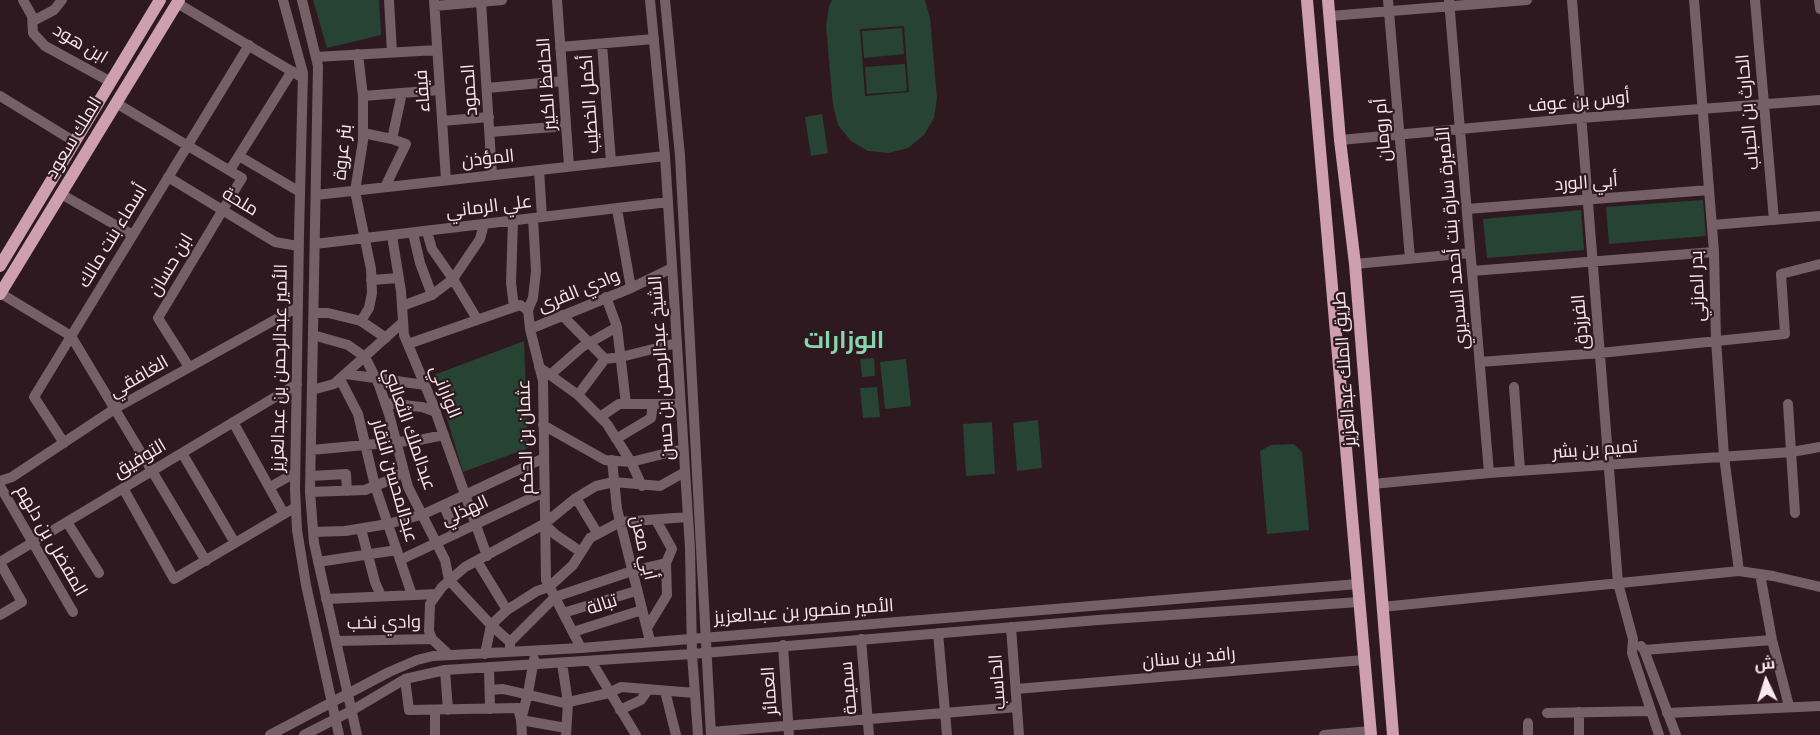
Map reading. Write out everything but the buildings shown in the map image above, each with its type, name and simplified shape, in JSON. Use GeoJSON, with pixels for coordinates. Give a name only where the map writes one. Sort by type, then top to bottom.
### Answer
{"type":"FeatureCollection","features":[{"type":"Feature","properties":{"kind":"main road","name":"الملك سعود"},"geometry":{"type":"LineString","coordinates":[[0,266],[160,0]]}},
{"type":"Feature","properties":{"kind":"main road","name":"طريق الملك عبدالعزيز"},"geometry":{"type":"LineString","coordinates":[[1307,0],[1371,733]]}},
{"type":"Feature","properties":{"kind":"main road","name":"طريق الملك عبدالعزيز"},"geometry":{"type":"LineString","coordinates":[[1329,0],[1355,264],[1393,735]]}},
{"type":"Feature","properties":{"kind":"main road","name":"الملك سعود"},"geometry":{"type":"LineString","coordinates":[[0,294],[178,1]]}},
{"type":"Feature","properties":{"kind":"street","name":"ابن هود"},"geometry":{"type":"LineString","coordinates":[[23,0],[32,16],[33,33],[45,46],[111,82]]}},
{"type":"Feature","properties":{"kind":"street"},"geometry":{"type":"LineString","coordinates":[[33,21],[54,10],[62,0]]}},
{"type":"Feature","properties":{"kind":"street","name":"الأمير عبدالرحمن بن عبدالعزيز"},"geometry":{"type":"LineString","coordinates":[[283,0],[303,78],[298,246],[295,473],[297,530],[306,585],[339,735]]}},
{"type":"Feature","properties":{"kind":"street","name":"الأمير عبدالرحمن بن عبدالعزيز"},"geometry":{"type":"LineString","coordinates":[[302,0],[318,66],[310,492],[318,562],[357,735]]}},
{"type":"Feature","properties":{"kind":"street"},"geometry":{"type":"LineString","coordinates":[[389,0],[392,52]]}},
{"type":"Feature","properties":{"kind":"street"},"geometry":{"type":"LineString","coordinates":[[434,3],[502,0]]}},
{"type":"Feature","properties":{"kind":"street","name":"الحافظ الكبير"},"geometry":{"type":"LineString","coordinates":[[557,0],[569,166]]}},
{"type":"Feature","properties":{"kind":"street","name":"الشيخ عبدالرحمن بن حسن"},"geometry":{"type":"LineString","coordinates":[[650,0],[665,156],[690,548],[695,734]]}},
{"type":"Feature","properties":{"kind":"street","name":"الشيخ عبدالرحمن بن حسن"},"geometry":{"type":"LineString","coordinates":[[664,0],[680,156],[711,734]]}},
{"type":"Feature","properties":{"kind":"street"},"geometry":{"type":"LineString","coordinates":[[1330,16],[1389,5],[1527,0]]}},
{"type":"Feature","properties":{"kind":"street","name":"الفرزدق"},"geometry":{"type":"LineString","coordinates":[[1572,0],[1618,583],[1633,639],[1632,654],[1659,735]]}},
{"type":"Feature","properties":{"kind":"street","name":"بدر المزني"},"geometry":{"type":"LineString","coordinates":[[1694,0],[1714,252],[1716,340],[1724,456],[1739,571]]}},
{"type":"Feature","properties":{"kind":"street","name":"الحارث بن الحباب"},"geometry":{"type":"LineString","coordinates":[[1755,0],[1774,220]]}},
{"type":"Feature","properties":{"kind":"street"},"geometry":{"type":"LineString","coordinates":[[1819,0],[1820,9]]}},
{"type":"Feature","properties":{"kind":"street"},"geometry":{"type":"LineString","coordinates":[[178,1],[303,78]]}},
{"type":"Feature","properties":{"kind":"street","name":"الحمود"},"geometry":{"type":"LineString","coordinates":[[481,2],[492,175]]}},
{"type":"Feature","properties":{"kind":"street","name":"فيفاء"},"geometry":{"type":"LineString","coordinates":[[434,3],[446,180]]}},
{"type":"Feature","properties":{"kind":"street","name":"الأميرة سارة بنت أحمد السديري"},"geometry":{"type":"LineString","coordinates":[[1449,3],[1489,473]]}},
{"type":"Feature","properties":{"kind":"street","name":"أم رومان"},"geometry":{"type":"LineString","coordinates":[[1389,5],[1410,258]]}},
{"type":"Feature","properties":{"kind":"street"},"geometry":{"type":"LineString","coordinates":[[560,47],[654,39]]}},
{"type":"Feature","properties":{"kind":"street","name":"أكمل الخطيب"},"geometry":{"type":"LineString","coordinates":[[602,44],[611,162]]}},
{"type":"Feature","properties":{"kind":"street","name":"أسماء بنت مالك"},"geometry":{"type":"LineString","coordinates":[[64,443],[34,397],[249,45]]}},
{"type":"Feature","properties":{"kind":"street"},"geometry":{"type":"LineString","coordinates":[[316,57],[437,50]]}},
{"type":"Feature","properties":{"kind":"street","name":"بئر عروة"},"geometry":{"type":"LineString","coordinates":[[357,54],[363,96],[363,133],[355,191],[372,293],[369,308],[361,321]]}},
{"type":"Feature","properties":{"kind":"street"},"geometry":{"type":"LineString","coordinates":[[116,103],[230,170],[292,71]]}},
{"type":"Feature","properties":{"kind":"street"},"geometry":{"type":"LineString","coordinates":[[487,88],[563,81]]}},
{"type":"Feature","properties":{"kind":"street"},"geometry":{"type":"LineString","coordinates":[[658,84],[672,82]]}},
{"type":"Feature","properties":{"kind":"street"},"geometry":{"type":"LineString","coordinates":[[363,96],[440,90]]}},
{"type":"Feature","properties":{"kind":"street"},"geometry":{"type":"LineString","coordinates":[[392,139],[402,93]]}},
{"type":"Feature","properties":{"kind":"street"},"geometry":{"type":"LineString","coordinates":[[0,96],[75,142]]}},
{"type":"Feature","properties":{"kind":"street","name":"أوس بن عوف"},"geometry":{"type":"LineString","coordinates":[[1341,140],[1581,118],[1820,100]]}},
{"type":"Feature","properties":{"kind":"street"},"geometry":{"type":"LineString","coordinates":[[442,121],[489,117]]}},
{"type":"Feature","properties":{"kind":"street"},"geometry":{"type":"LineString","coordinates":[[490,132],[566,126]]}},
{"type":"Feature","properties":{"kind":"street"},"geometry":{"type":"LineString","coordinates":[[363,133],[406,144],[384,187]]}},
{"type":"Feature","properties":{"kind":"street"},"geometry":{"type":"LineString","coordinates":[[301,139],[316,140]]}},
{"type":"Feature","properties":{"kind":"street"},"geometry":{"type":"LineString","coordinates":[[239,156],[300,192]]}},
{"type":"Feature","properties":{"kind":"street","name":"المؤذن"},"geometry":{"type":"LineString","coordinates":[[316,195],[665,156]]}},
{"type":"Feature","properties":{"kind":"street","name":"ابن حسان"},"geometry":{"type":"LineString","coordinates":[[189,367],[158,318],[242,178],[230,170]]}},
{"type":"Feature","properties":{"kind":"street","name":"عثمان بن الحكم"},"geometry":{"type":"LineString","coordinates":[[539,170],[536,271],[533,298],[528,310],[530,329],[543,381],[546,580],[581,648]]}},
{"type":"Feature","properties":{"kind":"street","name":"ملحة"},"geometry":{"type":"LineString","coordinates":[[168,177],[275,242],[298,246]]}},
{"type":"Feature","properties":{"kind":"street","name":"أبي الورد"},"geometry":{"type":"LineString","coordinates":[[1467,209],[1709,190]]}},
{"type":"Feature","properties":{"kind":"street"},"geometry":{"type":"LineString","coordinates":[[61,194],[133,235]]}},
{"type":"Feature","properties":{"kind":"street","name":"علي الرماني"},"geometry":{"type":"LineString","coordinates":[[315,244],[668,202]]}},
{"type":"Feature","properties":{"kind":"street"},"geometry":{"type":"LineString","coordinates":[[616,209],[631,288]]}},
{"type":"Feature","properties":{"kind":"street"},"geometry":{"type":"LineString","coordinates":[[1712,225],[1820,216]]}},
{"type":"Feature","properties":{"kind":"street"},"geometry":{"type":"LineString","coordinates":[[513,221],[511,283],[514,307]]}},
{"type":"Feature","properties":{"kind":"street"},"geometry":{"type":"LineString","coordinates":[[402,306],[432,295],[453,279],[480,239],[484,224]]}},
{"type":"Feature","properties":{"kind":"street"},"geometry":{"type":"LineString","coordinates":[[427,232],[432,249],[477,319]]}},
{"type":"Feature","properties":{"kind":"street"},"geometry":{"type":"LineString","coordinates":[[412,233],[432,295]]}},
{"type":"Feature","properties":{"kind":"street","name":"الواراني"},"geometry":{"type":"LineString","coordinates":[[392,236],[399,278],[404,335],[436,411],[466,496],[476,525],[482,559],[507,610]]}},
{"type":"Feature","properties":{"kind":"street"},"geometry":{"type":"LineString","coordinates":[[1472,271],[1714,252]]}},
{"type":"Feature","properties":{"kind":"street"},"geometry":{"type":"LineString","coordinates":[[1355,264],[1470,253]]}},
{"type":"Feature","properties":{"kind":"street"},"geometry":{"type":"LineString","coordinates":[[1480,362],[1600,353],[1785,334],[1781,274],[1820,264]]}},
{"type":"Feature","properties":{"kind":"street","name":"وادي القرى"},"geometry":{"type":"LineString","coordinates":[[530,329],[631,288],[672,268]]}},
{"type":"Feature","properties":{"kind":"street"},"geometry":{"type":"LineString","coordinates":[[371,280],[399,278]]}},
{"type":"Feature","properties":{"kind":"street"},"geometry":{"type":"LineString","coordinates":[[0,294],[71,336],[206,561]]}},
{"type":"Feature","properties":{"kind":"street"},"geometry":{"type":"LineString","coordinates":[[606,297],[617,327],[626,404]]}},
{"type":"Feature","properties":{"kind":"street","name":"وادي القرى"},"geometry":{"type":"LineString","coordinates":[[408,344],[520,305],[528,310]]}},
{"type":"Feature","properties":{"kind":"street","name":"الغافقي"},"geometry":{"type":"LineString","coordinates":[[0,481],[12,477],[116,408],[298,307]]}},
{"type":"Feature","properties":{"kind":"street"},"geometry":{"type":"LineString","coordinates":[[314,313],[328,313],[361,321],[386,338]]}},
{"type":"Feature","properties":{"kind":"street"},"geometry":{"type":"LineString","coordinates":[[562,315],[605,359]]}},
{"type":"Feature","properties":{"kind":"street"},"geometry":{"type":"LineString","coordinates":[[312,390],[334,384],[403,322]]}},
{"type":"Feature","properties":{"kind":"street"},"geometry":{"type":"LineString","coordinates":[[550,375],[582,347],[617,327]]}},
{"type":"Feature","properties":{"kind":"street","name":"عبدالملك الثعالبي"},"geometry":{"type":"LineString","coordinates":[[313,335],[348,345],[365,357],[385,403],[408,487],[424,514],[445,560],[449,580],[510,647]]}},
{"type":"Feature","properties":{"kind":"street"},"geometry":{"type":"LineString","coordinates":[[578,395],[605,359],[676,343]]}},
{"type":"Feature","properties":{"kind":"street"},"geometry":{"type":"LineString","coordinates":[[539,367],[578,395],[608,424],[642,486]]}},
{"type":"Feature","properties":{"kind":"street"},"geometry":{"type":"LineString","coordinates":[[343,376],[425,385]]}},
{"type":"Feature","properties":{"kind":"street","name":"عبدالمحسن النقار"},"geometry":{"type":"LineString","coordinates":[[343,376],[358,414],[375,486],[412,595]]}},
{"type":"Feature","properties":{"kind":"street","name":"التوفيق"},"geometry":{"type":"LineString","coordinates":[[0,563],[297,384]]}},
{"type":"Feature","properties":{"kind":"street"},"geometry":{"type":"LineString","coordinates":[[1514,387],[1520,471]]}},
{"type":"Feature","properties":{"kind":"street"},"geometry":{"type":"LineString","coordinates":[[385,403],[436,411]]}},
{"type":"Feature","properties":{"kind":"street"},"geometry":{"type":"LineString","coordinates":[[600,417],[620,404],[680,404]]}},
{"type":"Feature","properties":{"kind":"street"},"geometry":{"type":"LineString","coordinates":[[616,439],[651,418],[653,404]]}},
{"type":"Feature","properties":{"kind":"street"},"geometry":{"type":"LineString","coordinates":[[1788,404],[1795,513]]}},
{"type":"Feature","properties":{"kind":"street"},"geometry":{"type":"LineString","coordinates":[[233,422],[284,514]]}},
{"type":"Feature","properties":{"kind":"street"},"geometry":{"type":"LineString","coordinates":[[543,425],[605,460],[630,462],[683,448]]}},
{"type":"Feature","properties":{"kind":"street"},"geometry":{"type":"LineString","coordinates":[[311,450],[444,435]]}},
{"type":"Feature","properties":{"kind":"street","name":"تميم بن بشر"},"geometry":{"type":"LineString","coordinates":[[1372,484],[1489,473],[1792,452],[1820,447]]}},
{"type":"Feature","properties":{"kind":"street"},"geometry":{"type":"LineString","coordinates":[[182,453],[235,543]]}},
{"type":"Feature","properties":{"kind":"street"},"geometry":{"type":"LineString","coordinates":[[313,532],[361,529],[424,514],[544,458]]}},
{"type":"Feature","properties":{"kind":"street","name":"أبي معن"},"geometry":{"type":"LineString","coordinates":[[612,460],[620,522],[650,641]]}},
{"type":"Feature","properties":{"kind":"street"},"geometry":{"type":"LineString","coordinates":[[310,492],[365,490],[404,472]]}},
{"type":"Feature","properties":{"kind":"street"},"geometry":{"type":"LineString","coordinates":[[449,655],[432,639],[429,631],[430,604],[449,580],[465,567],[544,524],[576,498],[596,486],[614,482],[660,486],[685,472]]}},
{"type":"Feature","properties":{"kind":"street"},"geometry":{"type":"LineString","coordinates":[[270,487],[295,473]]}},
{"type":"Feature","properties":{"kind":"street"},"geometry":{"type":"LineString","coordinates":[[311,476],[346,474],[347,491]]}},
{"type":"Feature","properties":{"kind":"street","name":"المفضل بن دلهم"},"geometry":{"type":"LineString","coordinates":[[0,486],[74,612]]}},
{"type":"Feature","properties":{"kind":"street"},"geometry":{"type":"LineString","coordinates":[[123,488],[174,579],[296,507]]}},
{"type":"Feature","properties":{"kind":"street","name":"الهذلي"},"geometry":{"type":"LineString","coordinates":[[318,562],[369,555],[398,555],[436,543],[544,492]]}},
{"type":"Feature","properties":{"kind":"street"},"geometry":{"type":"LineString","coordinates":[[576,498],[598,534]]}},
{"type":"Feature","properties":{"kind":"street"},"geometry":{"type":"LineString","coordinates":[[444,506],[456,534]]}},
{"type":"Feature","properties":{"kind":"street"},"geometry":{"type":"LineString","coordinates":[[510,647],[573,565],[590,538],[620,522],[688,518]]}},
{"type":"Feature","properties":{"kind":"street"},"geometry":{"type":"LineString","coordinates":[[656,520],[672,549]]}},
{"type":"Feature","properties":{"kind":"street"},"geometry":{"type":"LineString","coordinates":[[67,522],[99,573]]}},
{"type":"Feature","properties":{"kind":"street"},"geometry":{"type":"LineString","coordinates":[[544,524],[581,552]]}},
{"type":"Feature","properties":{"kind":"street"},"geometry":{"type":"LineString","coordinates":[[361,529],[381,596]]}},
{"type":"Feature","properties":{"kind":"street"},"geometry":{"type":"LineString","coordinates":[[672,549],[690,548]]}},
{"type":"Feature","properties":{"kind":"street"},"geometry":{"type":"LineString","coordinates":[[646,628],[667,596],[666,563],[672,549]]}},
{"type":"Feature","properties":{"kind":"street"},"geometry":{"type":"LineString","coordinates":[[0,563],[22,602],[0,615]]}},
{"type":"Feature","properties":{"kind":"street"},"geometry":{"type":"LineString","coordinates":[[486,654],[491,626],[507,610],[537,591],[552,592],[666,563]]}},
{"type":"Feature","properties":{"kind":"street"},"geometry":{"type":"LineString","coordinates":[[1382,607],[1739,571],[1820,587]]}},
{"type":"Feature","properties":{"kind":"street"},"geometry":{"type":"LineString","coordinates":[[1760,574],[1772,640],[1789,706]]}},
{"type":"Feature","properties":{"kind":"street","name":"الأمير منصور بن عبدالعزيز"},"geometry":{"type":"LineString","coordinates":[[270,735],[389,672],[417,660],[449,655],[486,654],[510,647],[534,651],[581,648],[1358,584]]}},
{"type":"Feature","properties":{"kind":"street"},"geometry":{"type":"LineString","coordinates":[[1320,588],[1322,605]]}},
{"type":"Feature","properties":{"kind":"street"},"geometry":{"type":"LineString","coordinates":[[563,613],[636,591]]}},
{"type":"Feature","properties":{"kind":"street"},"geometry":{"type":"LineString","coordinates":[[326,598],[437,594]]}},
{"type":"Feature","properties":{"kind":"street","name":"الأمير منصور بن عبدالعزيز"},"geometry":{"type":"LineString","coordinates":[[303,735],[351,711],[405,679],[446,670],[692,654],[1011,627],[1359,602]]}},
{"type":"Feature","properties":{"kind":"street","name":"تبالة"},"geometry":{"type":"LineString","coordinates":[[573,632],[642,610]]}},
{"type":"Feature","properties":{"kind":"street","name":"الحاسب"},"geometry":{"type":"LineString","coordinates":[[1011,627],[1019,735]]}},
{"type":"Feature","properties":{"kind":"street"},"geometry":{"type":"LineString","coordinates":[[938,633],[947,735]]}},
{"type":"Feature","properties":{"kind":"street","name":"وادي نخب"},"geometry":{"type":"LineString","coordinates":[[336,641],[432,639]]}},
{"type":"Feature","properties":{"kind":"street","name":"سميحة"},"geometry":{"type":"LineString","coordinates":[[861,639],[869,735]]}},
{"type":"Feature","properties":{"kind":"street"},"geometry":{"type":"LineString","coordinates":[[1633,639],[1644,650],[1676,735]]}},
{"type":"Feature","properties":{"kind":"street"},"geometry":{"type":"LineString","coordinates":[[1644,650],[1772,640]]}},
{"type":"Feature","properties":{"kind":"street","name":"العمائر"},"geometry":{"type":"LineString","coordinates":[[783,645],[789,730]]}},
{"type":"Feature","properties":{"kind":"street"},"geometry":{"type":"LineString","coordinates":[[521,720],[534,665],[534,651]]}},
{"type":"Feature","properties":{"kind":"street","name":"رافد بن سنان"},"geometry":{"type":"LineString","coordinates":[[1016,689],[1365,660]]}},
{"type":"Feature","properties":{"kind":"street"},"geometry":{"type":"LineString","coordinates":[[591,661],[636,735]]}},
{"type":"Feature","properties":{"kind":"street"},"geometry":{"type":"LineString","coordinates":[[521,720],[549,731],[566,732],[568,703],[562,663]]}},
{"type":"Feature","properties":{"kind":"street"},"geometry":{"type":"LineString","coordinates":[[489,668],[490,709]]}},
{"type":"Feature","properties":{"kind":"street"},"geometry":{"type":"LineString","coordinates":[[446,670],[448,710]]}},
{"type":"Feature","properties":{"kind":"street"},"geometry":{"type":"LineString","coordinates":[[405,679],[410,710],[518,708],[522,735]]}},
{"type":"Feature","properties":{"kind":"street"},"geometry":{"type":"LineString","coordinates":[[490,690],[503,689],[528,693],[568,703],[609,693],[621,687],[695,693]]}},
{"type":"Feature","properties":{"kind":"street"},"geometry":{"type":"LineString","coordinates":[[620,710],[641,700],[648,690]]}},
{"type":"Feature","properties":{"kind":"street"},"geometry":{"type":"LineString","coordinates":[[665,691],[676,735]]}},
{"type":"Feature","properties":{"kind":"street"},"geometry":{"type":"LineString","coordinates":[[1667,713],[1820,706]]}},
{"type":"Feature","properties":{"kind":"street"},"geometry":{"type":"LineString","coordinates":[[711,734],[789,730],[868,719],[1017,707]]}},
{"type":"Feature","properties":{"kind":"street"},"geometry":{"type":"LineString","coordinates":[[435,711],[435,735]]}},
{"type":"Feature","properties":{"kind":"street"},"geometry":{"type":"LineString","coordinates":[[1547,713],[1650,711]]}},
{"type":"Feature","properties":{"kind":"street"},"geometry":{"type":"LineString","coordinates":[[1579,712],[1579,735]]}},
{"type":"Feature","properties":{"kind":"street"},"geometry":{"type":"LineString","coordinates":[[1528,723],[1528,735]]}},
{"type":"Feature","properties":{"kind":"street"},"geometry":{"type":"LineString","coordinates":[[1324,735],[1371,733]]}},
{"type":"Feature","properties":{"kind":"green space"},"geometry":{"type":"Polygon","coordinates":[[[313,0],[379,0],[381,35],[327,48],[313,0]]]}},
{"type":"Feature","properties":{"kind":"green space"},"geometry":{"type":"Polygon","coordinates":[[[832,0],[925,0],[930,18],[937,98],[934,118],[924,135],[908,148],[889,153],[868,151],[851,141],[838,125],[833,105],[826,26],[832,0]],[[904,26],[860,29],[865,96],[909,92],[904,26]]]}},
{"type":"Feature","properties":{"kind":"green space"},"geometry":{"type":"Polygon","coordinates":[[[902,28],[904,54],[864,58],[862,31],[902,28]]]}},
{"type":"Feature","properties":{"kind":"green space"},"geometry":{"type":"Polygon","coordinates":[[[905,64],[907,91],[867,94],[865,67],[905,64]]]}},
{"type":"Feature","properties":{"kind":"green space"},"geometry":{"type":"Polygon","coordinates":[[[822,114],[828,153],[811,156],[805,117],[822,114]]]}},
{"type":"Feature","properties":{"kind":"green space"},"geometry":{"type":"Polygon","coordinates":[[[1703,200],[1706,236],[1609,244],[1606,207],[1703,200]]]}},
{"type":"Feature","properties":{"kind":"green space"},"geometry":{"type":"Polygon","coordinates":[[[1581,210],[1584,250],[1487,258],[1483,219],[1581,210]]]}},
{"type":"Feature","properties":{"kind":"green space"},"geometry":{"type":"Polygon","coordinates":[[[524,341],[528,448],[463,472],[434,375],[524,341]]]}},
{"type":"Feature","properties":{"kind":"green space"},"geometry":{"type":"Polygon","coordinates":[[[874,358],[875,376],[862,377],[860,359],[874,358]]]}},
{"type":"Feature","properties":{"kind":"green space"},"geometry":{"type":"Polygon","coordinates":[[[906,359],[911,406],[885,409],[880,362],[906,359]]]}},
{"type":"Feature","properties":{"kind":"green space"},"geometry":{"type":"Polygon","coordinates":[[[877,387],[880,417],[863,418],[860,388],[877,387]]]}},
{"type":"Feature","properties":{"kind":"green space"},"geometry":{"type":"Polygon","coordinates":[[[1038,420],[1042,468],[1017,471],[1013,423],[1038,420]]]}},
{"type":"Feature","properties":{"kind":"green space"},"geometry":{"type":"Polygon","coordinates":[[[992,422],[995,474],[966,476],[963,424],[992,422]]]}},
{"type":"Feature","properties":{"kind":"green space"},"geometry":{"type":"Polygon","coordinates":[[[1294,444],[1302,452],[1309,530],[1267,534],[1260,451],[1271,445],[1294,444]]]}},
{"type":"Feature","properties":{"kind":"district","name":"الوزارات"},"geometry":{"type":"Point","coordinates":[844,341]}}]}
